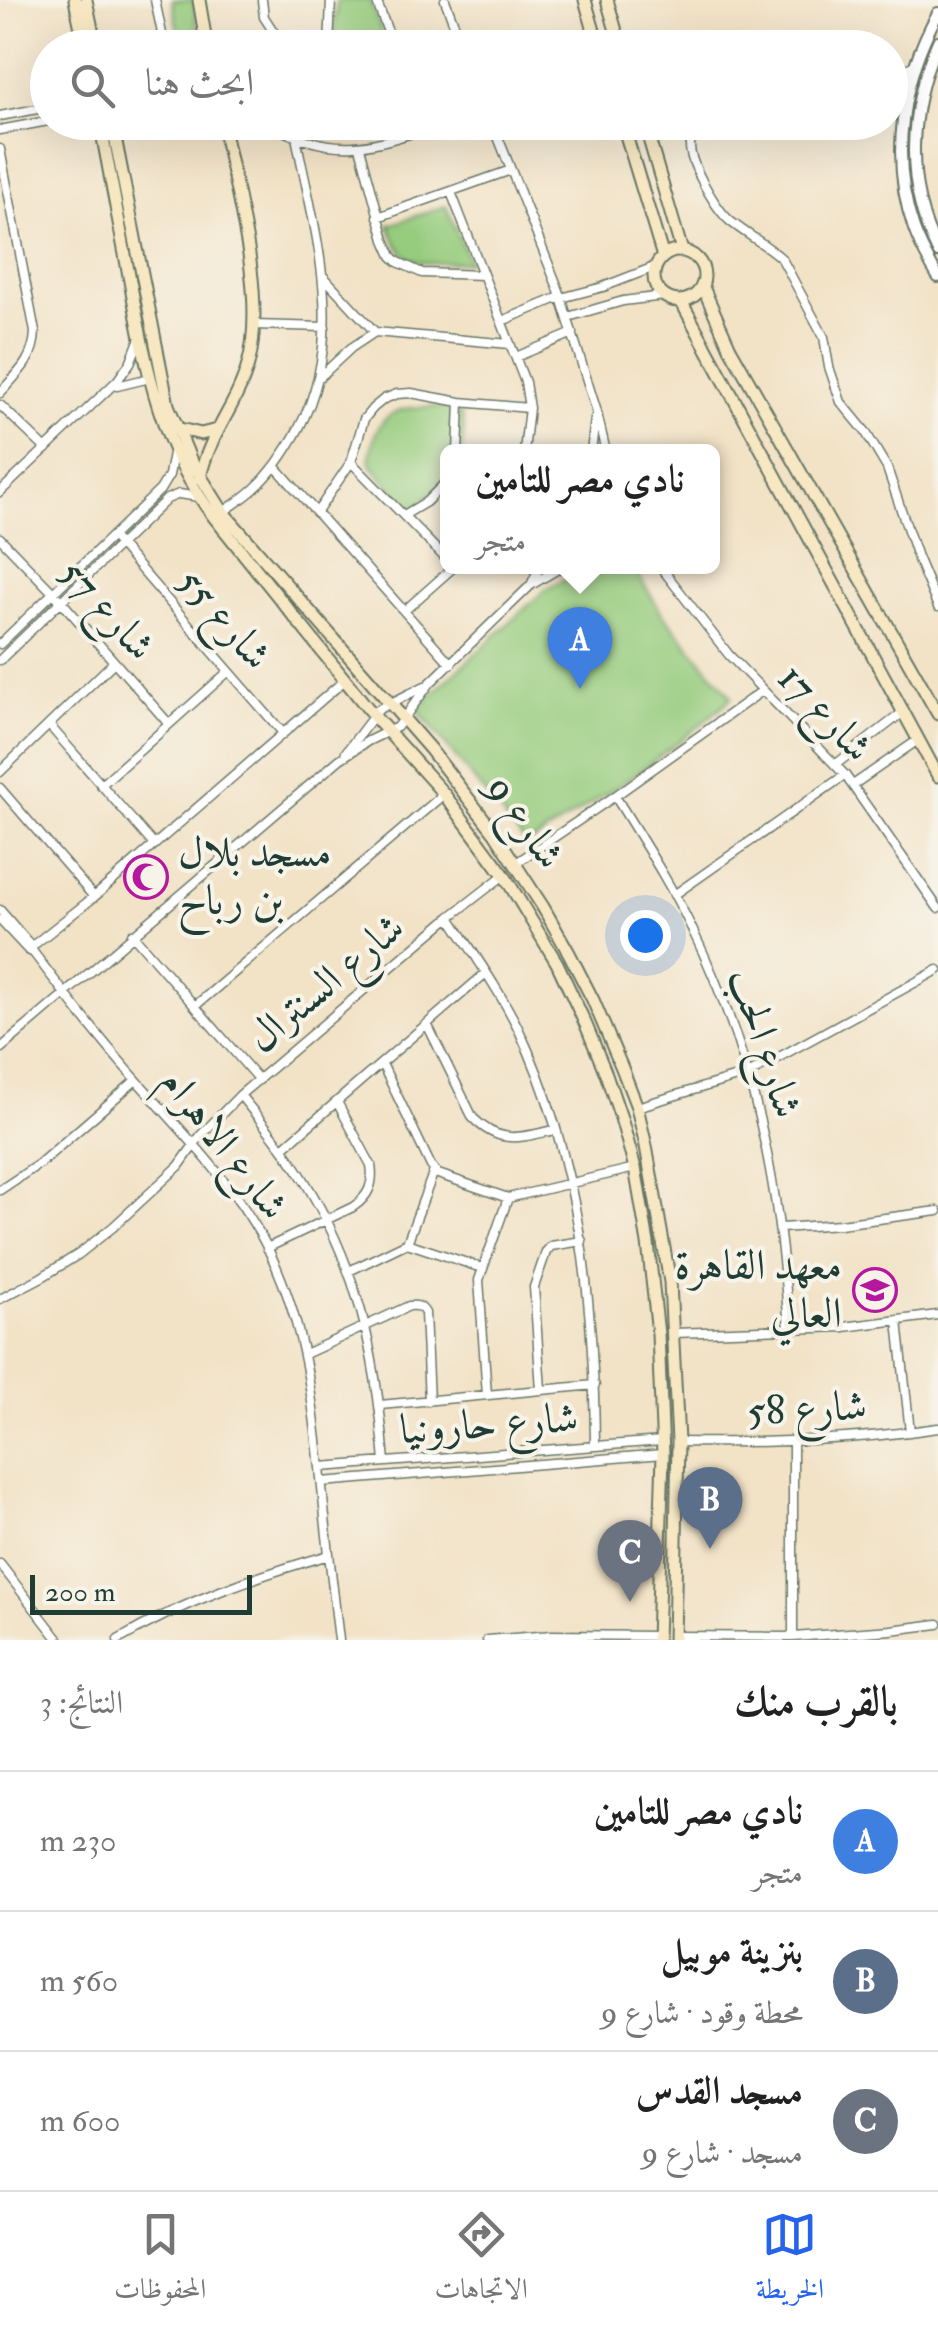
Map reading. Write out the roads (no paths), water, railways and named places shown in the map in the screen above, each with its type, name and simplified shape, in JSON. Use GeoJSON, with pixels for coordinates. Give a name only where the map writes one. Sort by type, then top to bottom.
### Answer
{"type":"FeatureCollection","features":[{"type":"Feature","properties":{"kind":"main road"},"geometry":{"type":"LineString","coordinates":[[75,0],[81,30]]}},
{"type":"Feature","properties":{"kind":"main road"},"geometry":{"type":"LineString","coordinates":[[86,0],[92,30]]}},
{"type":"Feature","properties":{"kind":"main road"},"geometry":{"type":"LineString","coordinates":[[199,0],[204,30]]}},
{"type":"Feature","properties":{"kind":"main road"},"geometry":{"type":"LineString","coordinates":[[585,0],[594,30]]}},
{"type":"Feature","properties":{"kind":"main road"},"geometry":{"type":"LineString","coordinates":[[607,0],[616,30]]}},
{"type":"Feature","properties":{"kind":"main road","name":"شارع 9"},"geometry":{"type":"LineString","coordinates":[[103,140],[140,336],[172,449],[199,497],[374,716],[434,781],[504,875],[548,948],[614,1094],[635,1168],[655,1301],[663,1448],[657,1638]]}},
{"type":"Feature","properties":{"kind":"main road","name":"شارع 9"},"geometry":{"type":"LineString","coordinates":[[116,140],[168,404],[200,478],[223,512],[452,776],[516,864],[593,1000],[637,1107],[664,1239],[674,1333],[678,1442],[674,1638]]}},
{"type":"Feature","properties":{"kind":"main road"},"geometry":{"type":"LineString","coordinates":[[200,478],[206,453],[242,384],[254,325],[250,264],[226,140]]}},
{"type":"Feature","properties":{"kind":"main road"},"geometry":{"type":"LineString","coordinates":[[627,140],[660,262],[655,282],[664,296],[680,301],[694,296],[704,276],[696,258],[672,252],[660,262]]}},
{"type":"Feature","properties":{"kind":"main road"},"geometry":{"type":"LineString","coordinates":[[649,140],[682,252]]}},
{"type":"Feature","properties":{"kind":"main road"},"geometry":{"type":"LineString","coordinates":[[702,285],[730,348],[938,714]]}},
{"type":"Feature","properties":{"kind":"main road"},"geometry":{"type":"LineString","coordinates":[[680,301],[938,776]]}},
{"type":"Feature","properties":{"kind":"main road"},"geometry":{"type":"LineString","coordinates":[[176,428],[201,434],[217,430]]}},
{"type":"Feature","properties":{"kind":"main road"},"geometry":{"type":"LineString","coordinates":[[434,781],[441,775],[452,776]]}},
{"type":"Feature","properties":{"kind":"street"},"geometry":{"type":"LineString","coordinates":[[155,0],[161,30]]}},
{"type":"Feature","properties":{"kind":"street"},"geometry":{"type":"LineString","coordinates":[[262,0],[264,17],[272,30]]}},
{"type":"Feature","properties":{"kind":"street"},"geometry":{"type":"LineString","coordinates":[[330,30],[331,0]]}},
{"type":"Feature","properties":{"kind":"street"},"geometry":{"type":"LineString","coordinates":[[376,0],[387,30]]}},
{"type":"Feature","properties":{"kind":"street"},"geometry":{"type":"LineString","coordinates":[[445,0],[456,30]]}},
{"type":"Feature","properties":{"kind":"street"},"geometry":{"type":"LineString","coordinates":[[908,91],[927,32],[938,13]]}},
{"type":"Feature","properties":{"kind":"street"},"geometry":{"type":"LineString","coordinates":[[938,41],[926,69],[913,148],[926,224],[938,252]]}},
{"type":"Feature","properties":{"kind":"street"},"geometry":{"type":"LineString","coordinates":[[908,69],[926,69]]}},
{"type":"Feature","properties":{"kind":"street"},"geometry":{"type":"LineString","coordinates":[[0,116],[30,110]]}},
{"type":"Feature","properties":{"kind":"street"},"geometry":{"type":"LineString","coordinates":[[0,130],[30,124]]}},
{"type":"Feature","properties":{"kind":"street"},"geometry":{"type":"LineString","coordinates":[[223,512],[252,491],[276,466],[304,420],[319,379],[324,277],[297,140]]}},
{"type":"Feature","properties":{"kind":"street"},"geometry":{"type":"LineString","coordinates":[[310,140],[360,147],[390,140]]}},
{"type":"Feature","properties":{"kind":"street"},"geometry":{"type":"LineString","coordinates":[[499,140],[568,317],[604,444]]}},
{"type":"Feature","properties":{"kind":"street"},"geometry":{"type":"LineString","coordinates":[[693,140],[690,148],[697,169],[726,217],[782,259],[824,337],[841,402],[865,431],[887,468],[938,606]]}},
{"type":"Feature","properties":{"kind":"street"},"geometry":{"type":"LineString","coordinates":[[901,140],[902,174],[913,228],[936,271]]}},
{"type":"Feature","properties":{"kind":"street"},"geometry":{"type":"LineString","coordinates":[[360,147],[392,256],[405,268],[422,273],[482,275]]}},
{"type":"Feature","properties":{"kind":"street"},"geometry":{"type":"LineString","coordinates":[[0,150],[35,332],[28,364],[0,392]]}},
{"type":"Feature","properties":{"kind":"street"},"geometry":{"type":"LineString","coordinates":[[378,217],[510,170]]}},
{"type":"Feature","properties":{"kind":"street"},"geometry":{"type":"LineString","coordinates":[[450,192],[525,382],[528,408],[525,444]]}},
{"type":"Feature","properties":{"kind":"street"},"geometry":{"type":"LineString","coordinates":[[502,321],[603,287],[660,262]]}},
{"type":"Feature","properties":{"kind":"street"},"geometry":{"type":"LineString","coordinates":[[324,277],[376,332]]}},
{"type":"Feature","properties":{"kind":"street"},"geometry":{"type":"LineString","coordinates":[[568,317],[623,301],[664,296]]}},
{"type":"Feature","properties":{"kind":"street"},"geometry":{"type":"LineString","coordinates":[[254,325],[324,327]]}},
{"type":"Feature","properties":{"kind":"street"},"geometry":{"type":"LineString","coordinates":[[319,379],[376,332],[510,344]]}},
{"type":"Feature","properties":{"kind":"street"},"geometry":{"type":"LineString","coordinates":[[516,357],[573,334]]}},
{"type":"Feature","properties":{"kind":"street"},"geometry":{"type":"LineString","coordinates":[[0,492],[109,390],[130,362],[140,336]]}},
{"type":"Feature","properties":{"kind":"street"},"geometry":{"type":"LineString","coordinates":[[109,390],[128,381],[150,378]]}},
{"type":"Feature","properties":{"kind":"street"},"geometry":{"type":"LineString","coordinates":[[317,512],[351,462],[364,418],[384,399],[412,393],[528,408]]}},
{"type":"Feature","properties":{"kind":"street"},"geometry":{"type":"LineString","coordinates":[[458,444],[460,402]]}},
{"type":"Feature","properties":{"kind":"street"},"geometry":{"type":"LineString","coordinates":[[0,405],[46,449]]}},
{"type":"Feature","properties":{"kind":"street"},"geometry":{"type":"LineString","coordinates":[[591,444],[596,410]]}},
{"type":"Feature","properties":{"kind":"street"},"geometry":{"type":"LineString","coordinates":[[0,644],[165,483],[172,466],[172,449]]}},
{"type":"Feature","properties":{"kind":"street"},"geometry":{"type":"LineString","coordinates":[[351,462],[440,553]]}},
{"type":"Feature","properties":{"kind":"street"},"geometry":{"type":"LineString","coordinates":[[276,466],[451,664]]}},
{"type":"Feature","properties":{"kind":"street"},"geometry":{"type":"LineString","coordinates":[[404,515],[440,488]]}},
{"type":"Feature","properties":{"kind":"street"},"geometry":{"type":"LineString","coordinates":[[0,660],[173,496],[186,493],[199,497]]}},
{"type":"Feature","properties":{"kind":"street","name":"شارع 55"},"geometry":{"type":"LineString","coordinates":[[112,536],[283,733]]}},
{"type":"Feature","properties":{"kind":"street","name":"شارع 57"},"geometry":{"type":"LineString","coordinates":[[0,538],[169,724]]}},
{"type":"Feature","properties":{"kind":"street"},"geometry":{"type":"LineString","coordinates":[[404,611],[446,574]]}},
{"type":"Feature","properties":{"kind":"street"},"geometry":{"type":"LineString","coordinates":[[530,585],[536,574]]}},
{"type":"Feature","properties":{"kind":"street"},"geometry":{"type":"LineString","coordinates":[[0,1049],[340,759],[397,727],[430,683],[530,585],[549,574]]}},
{"type":"Feature","properties":{"kind":"street","name":"شارع 17"},"geometry":{"type":"LineString","coordinates":[[666,574],[698,618],[853,785],[938,908]]}},
{"type":"Feature","properties":{"kind":"street"},"geometry":{"type":"LineString","coordinates":[[0,772],[114,662]]}},
{"type":"Feature","properties":{"kind":"street"},"geometry":{"type":"LineString","coordinates":[[101,785],[229,671]]}},
{"type":"Feature","properties":{"kind":"street"},"geometry":{"type":"LineString","coordinates":[[31,950],[346,679]]}},
{"type":"Feature","properties":{"kind":"street"},"geometry":{"type":"LineString","coordinates":[[340,759],[382,706],[430,683]]}},
{"type":"Feature","properties":{"kind":"street"},"geometry":{"type":"LineString","coordinates":[[516,864],[762,690]]}},
{"type":"Feature","properties":{"kind":"street"},"geometry":{"type":"LineString","coordinates":[[835,765],[902,712]]}},
{"type":"Feature","properties":{"kind":"street"},"geometry":{"type":"LineString","coordinates":[[49,725],[154,845]]}},
{"type":"Feature","properties":{"kind":"street"},"geometry":{"type":"LineString","coordinates":[[853,785],[918,740]]}},
{"type":"Feature","properties":{"kind":"street"},"geometry":{"type":"LineString","coordinates":[[674,895],[845,776]]}},
{"type":"Feature","properties":{"kind":"street"},"geometry":{"type":"LineString","coordinates":[[0,788],[94,897]]}},
{"type":"Feature","properties":{"kind":"street"},"geometry":{"type":"LineString","coordinates":[[195,1006],[444,794]]}},
{"type":"Feature","properties":{"kind":"street","name":"شارع الحب"},"geometry":{"type":"LineString","coordinates":[[615,796],[674,895],[710,967],[750,1073],[781,1228],[789,1330]]}},
{"type":"Feature","properties":{"kind":"street","name":"شارع السنترال"},"geometry":{"type":"LineString","coordinates":[[0,1299],[78,1254],[112,1227],[179,1166],[208,1126],[240,1096],[504,875]]}},
{"type":"Feature","properties":{"kind":"street"},"geometry":{"type":"LineString","coordinates":[[0,910],[31,950]]}},
{"type":"Feature","properties":{"kind":"street"},"geometry":{"type":"LineString","coordinates":[[450,917],[525,1045],[572,1184],[582,1241],[595,1446]]}},
{"type":"Feature","properties":{"kind":"street"},"geometry":{"type":"LineString","coordinates":[[0,920],[31,950]]}},
{"type":"Feature","properties":{"kind":"street"},"geometry":{"type":"LineString","coordinates":[[132,934],[259,1080]]}},
{"type":"Feature","properties":{"kind":"street","name":"شارع الاهرام"},"geometry":{"type":"LineString","coordinates":[[31,950],[136,1080],[195,1145],[268,1248],[293,1311],[315,1407],[339,1640]]}},
{"type":"Feature","properties":{"kind":"street"},"geometry":{"type":"LineString","coordinates":[[637,1107],[750,1073],[938,970]]}},
{"type":"Feature","properties":{"kind":"street"},"geometry":{"type":"LineString","coordinates":[[283,1148],[486,974]]}},
{"type":"Feature","properties":{"kind":"street"},"geometry":{"type":"LineString","coordinates":[[428,1024],[481,1127],[514,1138],[556,1130]]}},
{"type":"Feature","properties":{"kind":"street"},"geometry":{"type":"LineString","coordinates":[[382,1064],[434,1171],[508,1198],[635,1168]]}},
{"type":"Feature","properties":{"kind":"street"},"geometry":{"type":"LineString","coordinates":[[0,1190],[39,1164],[136,1080]]}},
{"type":"Feature","properties":{"kind":"street"},"geometry":{"type":"LineString","coordinates":[[240,1096],[283,1148],[326,1220],[349,1271],[372,1349],[385,1462]]}},
{"type":"Feature","properties":{"kind":"street"},"geometry":{"type":"LineString","coordinates":[[268,1248],[364,1200],[370,1189],[371,1165],[337,1102]]}},
{"type":"Feature","properties":{"kind":"street"},"geometry":{"type":"LineString","coordinates":[[349,1271],[407,1243],[434,1171]]}},
{"type":"Feature","properties":{"kind":"street"},"geometry":{"type":"LineString","coordinates":[[486,1395],[479,1280],[508,1198]]}},
{"type":"Feature","properties":{"kind":"street"},"geometry":{"type":"LineString","coordinates":[[781,1228],[938,1211]]}},
{"type":"Feature","properties":{"kind":"street"},"geometry":{"type":"LineString","coordinates":[[541,1390],[536,1277],[550,1246],[582,1241]]}},
{"type":"Feature","properties":{"kind":"street"},"geometry":{"type":"LineString","coordinates":[[407,1243],[482,1268]]}},
{"type":"Feature","properties":{"kind":"street"},"geometry":{"type":"LineString","coordinates":[[305,1354],[409,1306],[422,1308],[429,1400]]}},
{"type":"Feature","properties":{"kind":"street"},"geometry":{"type":"LineString","coordinates":[[674,1333],[789,1330],[938,1316]]}},
{"type":"Feature","properties":{"kind":"street"},"geometry":{"type":"LineString","coordinates":[[898,1321],[910,1432]]}},
{"type":"Feature","properties":{"kind":"street"},"geometry":{"type":"LineString","coordinates":[[380,1405],[594,1385]]}},
{"type":"Feature","properties":{"kind":"street","name":"شارع 58"},"geometry":{"type":"LineString","coordinates":[[678,1442],[872,1438],[938,1428]]}},
{"type":"Feature","properties":{"kind":"street"},"geometry":{"type":"LineString","coordinates":[[793,1442],[794,1637]]}},
{"type":"Feature","properties":{"kind":"street","name":"شارع حارونيا"},"geometry":{"type":"LineString","coordinates":[[320,1467],[595,1446],[663,1448]]}},
{"type":"Feature","properties":{"kind":"street","name":"شارع حارونيا"},"geometry":{"type":"LineString","coordinates":[[322,1482],[663,1448]]}},
{"type":"Feature","properties":{"kind":"street"},"geometry":{"type":"LineString","coordinates":[[118,1640],[217,1591],[329,1554]]}},
{"type":"Feature","properties":{"kind":"street"},"geometry":{"type":"LineString","coordinates":[[0,1564],[59,1640]]}},
{"type":"Feature","properties":{"kind":"street"},"geometry":{"type":"LineString","coordinates":[[674,1638],[794,1637],[938,1624]]}},
{"type":"Feature","properties":{"kind":"street"},"geometry":{"type":"LineString","coordinates":[[486,1640],[552,1635],[657,1638]]}},
{"type":"Feature","properties":{"kind":"place","name":"نادي مصر للتامين"},"geometry":{"type":"Point","coordinates":[580,689]}},
{"type":"Feature","properties":{"kind":"place","name":"مسجد بلال بن رباح"},"geometry":{"type":"Point","coordinates":[146,877]}},
{"type":"Feature","properties":{"kind":"place","name":"معهد القاهرة العالي"},"geometry":{"type":"Point","coordinates":[875,1290]}},
{"type":"Feature","properties":{"kind":"place","name":"بنزينة موبيل"},"geometry":{"type":"Point","coordinates":[710,1549]}},
{"type":"Feature","properties":{"kind":"place","name":"مسجد القدس"},"geometry":{"type":"Point","coordinates":[630,1602]}}]}
